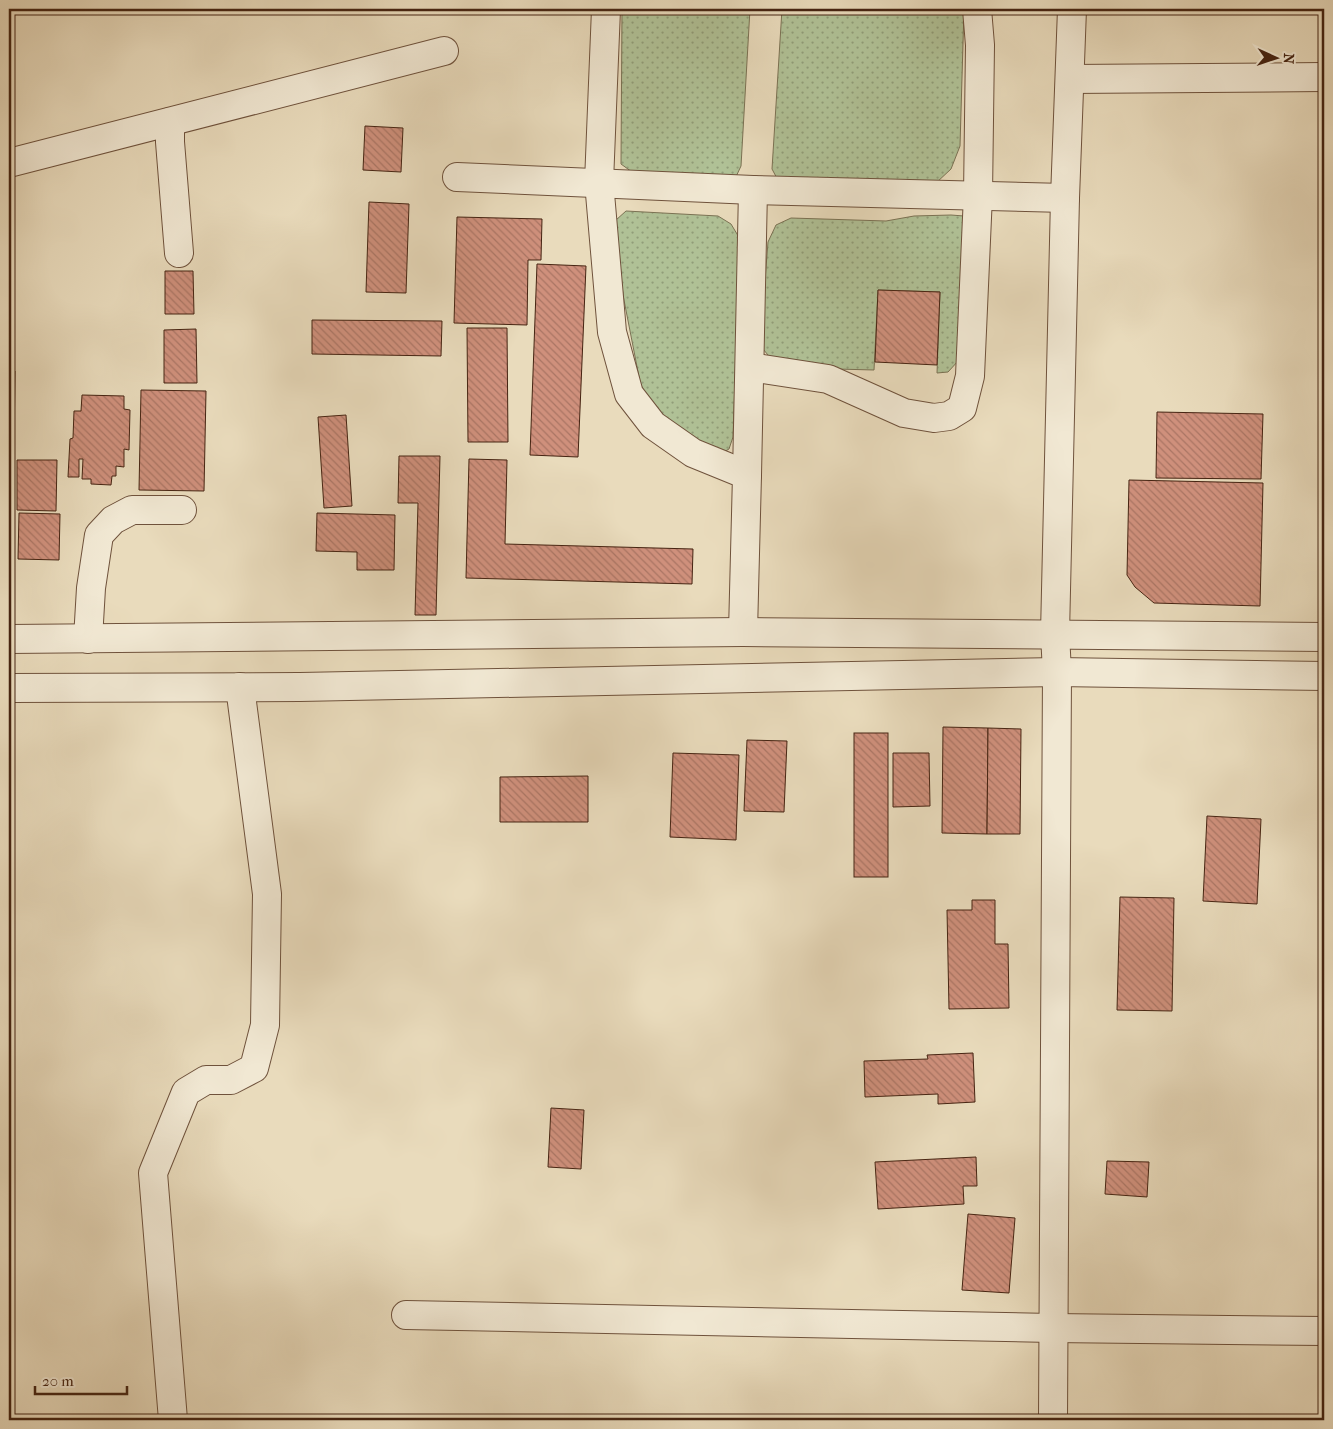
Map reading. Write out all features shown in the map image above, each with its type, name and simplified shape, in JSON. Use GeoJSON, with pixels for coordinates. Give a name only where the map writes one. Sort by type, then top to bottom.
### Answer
{"type":"FeatureCollection","features":[{"type":"Feature","properties":{"kind":"street"},"geometry":{"type":"LineString","coordinates":[[606,9],[599,182],[612,332],[629,394],[653,425],[693,453],[747,475]]}},
{"type":"Feature","properties":{"kind":"street"},"geometry":{"type":"LineString","coordinates":[[750,367],[828,379],[904,413],[934,418],[949,416],[962,408],[970,376],[978,195],[980,45],[977,9]]}},
{"type":"Feature","properties":{"kind":"street"},"geometry":{"type":"LineString","coordinates":[[1052,1420],[1057,672],[1055,634],[1065,198],[1072,9]]}},
{"type":"Feature","properties":{"kind":"street"},"geometry":{"type":"LineString","coordinates":[[9,163],[444,51]]}},
{"type":"Feature","properties":{"kind":"street"},"geometry":{"type":"LineString","coordinates":[[1070,79],[1324,77]]}},
{"type":"Feature","properties":{"kind":"street"},"geometry":{"type":"LineString","coordinates":[[170,122],[179,253]]}},
{"type":"Feature","properties":{"kind":"street"},"geometry":{"type":"LineString","coordinates":[[457,178],[599,182],[753,190],[1065,198]]}},
{"type":"Feature","properties":{"kind":"street"},"geometry":{"type":"LineString","coordinates":[[743,632],[753,190]]}},
{"type":"Feature","properties":{"kind":"street"},"geometry":{"type":"LineString","coordinates":[[88,639],[91,588],[99,535],[113,520],[132,510],[182,510]]}},
{"type":"Feature","properties":{"kind":"street"},"geometry":{"type":"LineString","coordinates":[[9,639],[743,632],[1324,637]]}},
{"type":"Feature","properties":{"kind":"street"},"geometry":{"type":"LineString","coordinates":[[9,688],[310,687],[1057,672],[1324,676]]}},
{"type":"Feature","properties":{"kind":"street"},"geometry":{"type":"LineString","coordinates":[[173,1420],[153,1173],[186,1092],[206,1080],[231,1080],[254,1068],[265,1025],[267,894],[240,687]]}},
{"type":"Feature","properties":{"kind":"street"},"geometry":{"type":"LineString","coordinates":[[406,1316],[1324,1331]]}},
{"type":"Feature","properties":{"kind":"green space"},"geometry":{"type":"Polygon","coordinates":[[[622,9],[750,9],[741,166],[734,181],[632,172],[621,164],[622,9]]]}},
{"type":"Feature","properties":{"kind":"green space"},"geometry":{"type":"Polygon","coordinates":[[[782,9],[964,9],[960,146],[951,169],[936,183],[780,184],[772,169],[782,9]]]}},
{"type":"Feature","properties":{"kind":"green space"},"geometry":{"type":"Polygon","coordinates":[[[626,211],[718,216],[731,224],[740,239],[733,437],[729,449],[720,454],[710,451],[649,405],[640,382],[623,295],[616,220],[626,211]]]}},
{"type":"Feature","properties":{"kind":"green space"},"geometry":{"type":"Polygon","coordinates":[[[914,216],[964,216],[959,360],[948,372],[937,373],[940,292],[878,290],[874,370],[798,368],[773,361],[763,349],[763,306],[768,242],[776,225],[791,218],[886,221],[914,216]]]}},
{"type":"Feature","properties":{"kind":"building"},"geometry":{"type":"Polygon","coordinates":[[[365,126],[403,128],[401,172],[363,170],[365,126]]]}},
{"type":"Feature","properties":{"kind":"building"},"geometry":{"type":"Polygon","coordinates":[[[369,202],[409,204],[406,293],[366,292],[369,202]]]}},
{"type":"Feature","properties":{"kind":"building"},"geometry":{"type":"Polygon","coordinates":[[[457,217],[542,219],[541,260],[528,260],[527,325],[454,323],[457,217]]]}},
{"type":"Feature","properties":{"kind":"building"},"geometry":{"type":"Polygon","coordinates":[[[537,264],[586,266],[578,457],[530,455],[537,264]]]}},
{"type":"Feature","properties":{"kind":"building"},"geometry":{"type":"Polygon","coordinates":[[[165,271],[193,271],[194,314],[165,314],[165,271]]]}},
{"type":"Feature","properties":{"kind":"building"},"geometry":{"type":"Polygon","coordinates":[[[878,290],[940,292],[937,365],[875,362],[878,290]]]}},
{"type":"Feature","properties":{"kind":"building"},"geometry":{"type":"Polygon","coordinates":[[[312,320],[442,321],[441,356],[312,354],[312,320]]]}},
{"type":"Feature","properties":{"kind":"building"},"geometry":{"type":"Polygon","coordinates":[[[467,328],[507,328],[508,442],[468,442],[467,328]]]}},
{"type":"Feature","properties":{"kind":"building"},"geometry":{"type":"Polygon","coordinates":[[[196,329],[197,383],[164,383],[164,330],[196,329]]]}},
{"type":"Feature","properties":{"kind":"building"},"geometry":{"type":"Polygon","coordinates":[[[9,371],[15,371],[14,445],[9,445],[9,371]]]}},
{"type":"Feature","properties":{"kind":"building"},"geometry":{"type":"Polygon","coordinates":[[[141,390],[206,391],[204,491],[139,490],[141,390]]]}},
{"type":"Feature","properties":{"kind":"building"},"geometry":{"type":"Polygon","coordinates":[[[82,395],[124,396],[124,409],[130,410],[129,450],[124,449],[124,467],[116,466],[116,476],[112,476],[111,485],[91,484],[91,479],[82,479],[83,459],[79,459],[79,477],[68,477],[74,411],[81,411],[82,395]]]}},
{"type":"Feature","properties":{"kind":"building"},"geometry":{"type":"Polygon","coordinates":[[[1157,412],[1263,414],[1261,479],[1156,478],[1157,412]]]}},
{"type":"Feature","properties":{"kind":"building"},"geometry":{"type":"Polygon","coordinates":[[[346,415],[352,506],[324,508],[318,417],[346,415]]]}},
{"type":"Feature","properties":{"kind":"building"},"geometry":{"type":"Polygon","coordinates":[[[399,456],[440,456],[436,615],[415,615],[418,503],[398,503],[399,456]]]}},
{"type":"Feature","properties":{"kind":"building"},"geometry":{"type":"Polygon","coordinates":[[[469,459],[507,460],[505,544],[693,549],[692,584],[466,578],[469,459]]]}},
{"type":"Feature","properties":{"kind":"building"},"geometry":{"type":"Polygon","coordinates":[[[17,460],[57,460],[56,511],[17,510],[17,460]]]}},
{"type":"Feature","properties":{"kind":"building"},"geometry":{"type":"Polygon","coordinates":[[[1129,480],[1263,483],[1260,606],[1154,603],[1135,587],[1127,575],[1129,480]]]}},
{"type":"Feature","properties":{"kind":"building"},"geometry":{"type":"Polygon","coordinates":[[[19,513],[60,514],[59,560],[18,559],[19,513]]]}},
{"type":"Feature","properties":{"kind":"building"},"geometry":{"type":"Polygon","coordinates":[[[317,513],[395,515],[394,570],[357,570],[357,552],[316,551],[317,513]]]}},
{"type":"Feature","properties":{"kind":"building"},"geometry":{"type":"Polygon","coordinates":[[[943,727],[988,728],[987,834],[942,833],[943,727]]]}},
{"type":"Feature","properties":{"kind":"building"},"geometry":{"type":"Polygon","coordinates":[[[988,728],[1021,729],[1020,834],[987,834],[988,728]]]}},
{"type":"Feature","properties":{"kind":"building"},"geometry":{"type":"Polygon","coordinates":[[[854,733],[888,733],[888,877],[854,877],[854,733]]]}},
{"type":"Feature","properties":{"kind":"building"},"geometry":{"type":"Polygon","coordinates":[[[747,740],[787,741],[784,812],[744,811],[747,740]]]}},
{"type":"Feature","properties":{"kind":"building"},"geometry":{"type":"Polygon","coordinates":[[[673,753],[739,755],[736,840],[670,837],[673,753]]]}},
{"type":"Feature","properties":{"kind":"building"},"geometry":{"type":"Polygon","coordinates":[[[893,753],[929,753],[930,806],[893,807],[893,753]]]}},
{"type":"Feature","properties":{"kind":"building"},"geometry":{"type":"Polygon","coordinates":[[[588,776],[588,822],[500,822],[500,777],[588,776]]]}},
{"type":"Feature","properties":{"kind":"building"},"geometry":{"type":"Polygon","coordinates":[[[1207,816],[1261,819],[1257,904],[1203,901],[1207,816]]]}},
{"type":"Feature","properties":{"kind":"building"},"geometry":{"type":"Polygon","coordinates":[[[1324,847],[1324,940],[1320,940],[1324,847]]]}},
{"type":"Feature","properties":{"kind":"building"},"geometry":{"type":"Polygon","coordinates":[[[1120,897],[1174,898],[1172,1011],[1117,1010],[1120,897]]]}},
{"type":"Feature","properties":{"kind":"building"},"geometry":{"type":"Polygon","coordinates":[[[972,900],[995,900],[995,944],[1008,944],[1009,1008],[949,1009],[947,910],[972,910],[972,900]]]}},
{"type":"Feature","properties":{"kind":"building"},"geometry":{"type":"Polygon","coordinates":[[[973,1053],[975,1102],[938,1104],[938,1094],[865,1097],[864,1061],[928,1059],[927,1055],[973,1053]]]}},
{"type":"Feature","properties":{"kind":"building"},"geometry":{"type":"Polygon","coordinates":[[[551,1108],[584,1110],[581,1169],[548,1167],[551,1108]]]}},
{"type":"Feature","properties":{"kind":"building"},"geometry":{"type":"Polygon","coordinates":[[[976,1157],[977,1186],[963,1186],[964,1204],[878,1209],[875,1162],[976,1157]]]}},
{"type":"Feature","properties":{"kind":"building"},"geometry":{"type":"Polygon","coordinates":[[[1107,1161],[1149,1162],[1147,1197],[1105,1194],[1107,1161]]]}},
{"type":"Feature","properties":{"kind":"building"},"geometry":{"type":"Polygon","coordinates":[[[968,1214],[1015,1218],[1009,1293],[962,1290],[968,1214]]]}}]}
